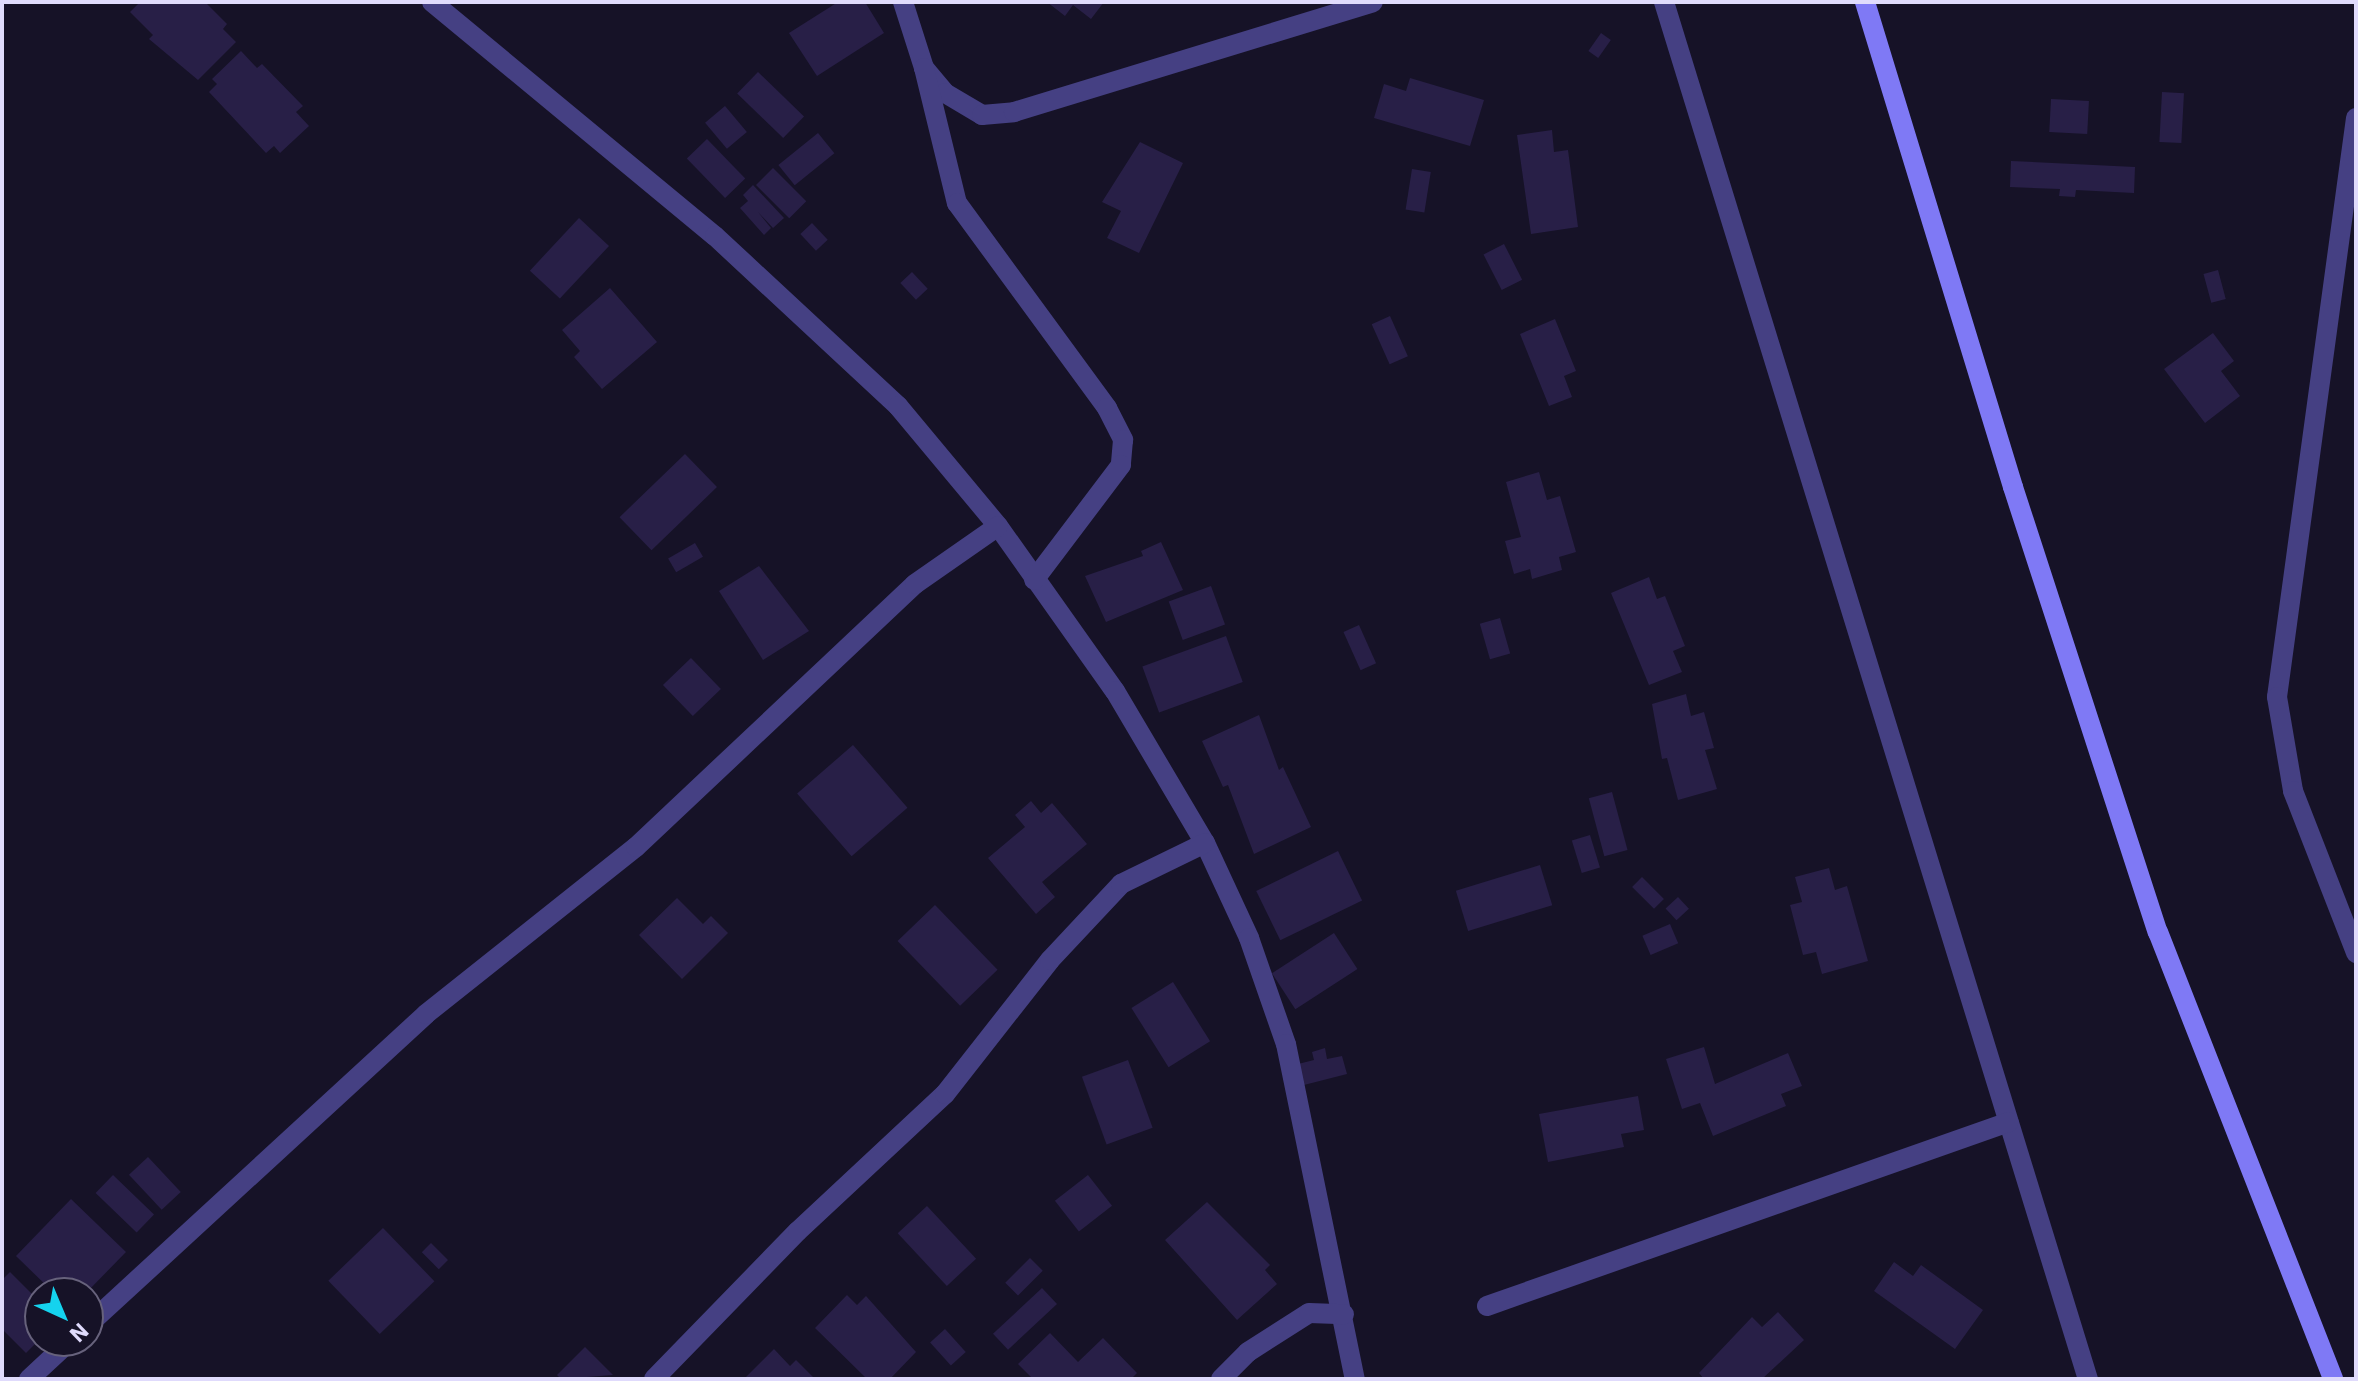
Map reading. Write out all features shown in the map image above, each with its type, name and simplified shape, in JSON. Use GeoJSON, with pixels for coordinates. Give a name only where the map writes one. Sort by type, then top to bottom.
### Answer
{"type":"FeatureCollection","features":[{"type":"Feature","properties":{"kind":"main road"},"geometry":{"type":"LineString","coordinates":[[1865,2],[2009,472],[2158,932],[2333,1379]]}},
{"type":"Feature","properties":{"kind":"street"},"geometry":{"type":"LineString","coordinates":[[432,2],[693,217],[834,343],[898,406],[998,526],[1115,691],[1205,843],[1249,938],[1286,1044],[1355,1379]]}},
{"type":"Feature","properties":{"kind":"street"},"geometry":{"type":"LineString","coordinates":[[903,2],[924,68],[957,203],[1107,408],[1123,440],[1121,465],[1034,580]]}},
{"type":"Feature","properties":{"kind":"street"},"geometry":{"type":"LineString","coordinates":[[924,68],[965,108],[982,115],[1014,112],[1373,2]]}},
{"type":"Feature","properties":{"kind":"street"},"geometry":{"type":"LineString","coordinates":[[1664,2],[2088,1379]]}},
{"type":"Feature","properties":{"kind":"street"},"geometry":{"type":"LineString","coordinates":[[2356,118],[2277,697],[2293,791],[2356,953]]}},
{"type":"Feature","properties":{"kind":"street"},"geometry":{"type":"LineString","coordinates":[[104,1310],[426,1014],[636,847],[915,584],[998,526]]}},
{"type":"Feature","properties":{"kind":"street"},"geometry":{"type":"LineString","coordinates":[[654,1379],[798,1231],[945,1094],[1050,960],[1121,884],[1205,843]]}},
{"type":"Feature","properties":{"kind":"street"},"geometry":{"type":"LineString","coordinates":[[1487,1306],[2009,1122]]}},
{"type":"Feature","properties":{"kind":"street"},"geometry":{"type":"LineString","coordinates":[[1221,1379],[1248,1352],[1309,1313],[1344,1314]]}},
{"type":"Feature","properties":{"kind":"street"},"geometry":{"type":"LineString","coordinates":[[29,1379],[53,1357]]}},
{"type":"Feature","properties":{"kind":"building"},"geometry":{"type":"Polygon","coordinates":[[[140,2],[205,2],[227,24],[223,29],[236,42],[198,80],[149,39],[153,35],[130,12],[140,2]]]}},
{"type":"Feature","properties":{"kind":"building"},"geometry":{"type":"Polygon","coordinates":[[[838,2],[865,2],[884,33],[817,76],[789,33],[838,2]]]}},
{"type":"Feature","properties":{"kind":"building"},"geometry":{"type":"Polygon","coordinates":[[[1047,2],[1104,2],[1091,19],[1073,5],[1065,16],[1047,2]]]}},
{"type":"Feature","properties":{"kind":"building"},"geometry":{"type":"Polygon","coordinates":[[[1601,33],[1611,40],[1598,58],[1588,51],[1601,33]]]}},
{"type":"Feature","properties":{"kind":"building"},"geometry":{"type":"Polygon","coordinates":[[[241,51],[257,68],[262,64],[303,106],[296,112],[309,126],[280,153],[274,146],[266,153],[209,92],[217,84],[212,79],[241,51]]]}},
{"type":"Feature","properties":{"kind":"building"},"geometry":{"type":"Polygon","coordinates":[[[758,72],[804,116],[783,138],[737,94],[758,72]]]}},
{"type":"Feature","properties":{"kind":"building"},"geometry":{"type":"Polygon","coordinates":[[[1410,78],[1484,100],[1470,146],[1374,118],[1384,84],[1406,91],[1410,78]]]}},
{"type":"Feature","properties":{"kind":"building"},"geometry":{"type":"Polygon","coordinates":[[[2162,92],[2184,93],[2181,143],[2159,142],[2162,92]]]}},
{"type":"Feature","properties":{"kind":"building"},"geometry":{"type":"Polygon","coordinates":[[[2051,99],[2089,101],[2087,134],[2049,132],[2051,99]]]}},
{"type":"Feature","properties":{"kind":"building"},"geometry":{"type":"Polygon","coordinates":[[[725,106],[747,132],[727,149],[705,123],[725,106]]]}},
{"type":"Feature","properties":{"kind":"building"},"geometry":{"type":"Polygon","coordinates":[[[1552,130],[1554,152],[1568,150],[1578,227],[1531,234],[1517,135],[1552,130]]]}},
{"type":"Feature","properties":{"kind":"building"},"geometry":{"type":"Polygon","coordinates":[[[818,133],[834,153],[795,185],[778,165],[818,133]]]}},
{"type":"Feature","properties":{"kind":"building"},"geometry":{"type":"Polygon","coordinates":[[[707,139],[745,179],[725,198],[687,158],[707,139]]]}},
{"type":"Feature","properties":{"kind":"building"},"geometry":{"type":"Polygon","coordinates":[[[1140,142],[1183,163],[1139,253],[1107,238],[1121,211],[1102,202],[1140,142]]]}},
{"type":"Feature","properties":{"kind":"building"},"geometry":{"type":"Polygon","coordinates":[[[2011,161],[2135,167],[2134,193],[2076,190],[2075,197],[2059,196],[2060,189],[2010,187],[2011,161]]]}},
{"type":"Feature","properties":{"kind":"building"},"geometry":{"type":"Polygon","coordinates":[[[773,168],[806,201],[789,218],[756,185],[773,168]]]}},
{"type":"Feature","properties":{"kind":"building"},"geometry":{"type":"Polygon","coordinates":[[[1412,169],[1431,172],[1424,212],[1406,209],[1412,169]]]}},
{"type":"Feature","properties":{"kind":"building"},"geometry":{"type":"Polygon","coordinates":[[[753,185],[784,218],[773,228],[758,212],[771,228],[764,235],[740,208],[748,201],[743,195],[753,185]]]}},
{"type":"Feature","properties":{"kind":"building"},"geometry":{"type":"Polygon","coordinates":[[[579,218],[609,246],[560,299],[530,271],[579,218]]]}},
{"type":"Feature","properties":{"kind":"building"},"geometry":{"type":"Polygon","coordinates":[[[812,223],[828,240],[816,251],[800,234],[812,223]]]}},
{"type":"Feature","properties":{"kind":"building"},"geometry":{"type":"Polygon","coordinates":[[[1504,244],[1522,280],[1502,290],[1484,254],[1504,244]]]}},
{"type":"Feature","properties":{"kind":"building"},"geometry":{"type":"Polygon","coordinates":[[[2218,270],[2226,299],[2211,303],[2204,274],[2218,270]]]}},
{"type":"Feature","properties":{"kind":"building"},"geometry":{"type":"Polygon","coordinates":[[[912,272],[928,289],[916,300],[900,283],[912,272]]]}},
{"type":"Feature","properties":{"kind":"building"},"geometry":{"type":"Polygon","coordinates":[[[610,288],[657,342],[602,389],[574,357],[580,351],[562,330],[610,288]]]}},
{"type":"Feature","properties":{"kind":"building"},"geometry":{"type":"Polygon","coordinates":[[[1390,316],[1408,356],[1390,364],[1372,324],[1390,316]]]}},
{"type":"Feature","properties":{"kind":"building"},"geometry":{"type":"Polygon","coordinates":[[[1555,319],[1576,371],[1564,376],[1572,397],[1549,406],[1520,334],[1555,319]]]}},
{"type":"Feature","properties":{"kind":"building"},"geometry":{"type":"Polygon","coordinates":[[[2213,333],[2234,361],[2221,371],[2240,396],[2205,423],[2164,369],[2213,333]]]}},
{"type":"Feature","properties":{"kind":"building"},"geometry":{"type":"Polygon","coordinates":[[[685,454],[717,487],[651,550],[620,517],[685,454]]]}},
{"type":"Feature","properties":{"kind":"building"},"geometry":{"type":"Polygon","coordinates":[[[1539,472],[1547,500],[1560,496],[1576,552],[1559,557],[1562,570],[1532,579],[1530,569],[1514,574],[1505,541],[1521,537],[1506,482],[1539,472]]]}},
{"type":"Feature","properties":{"kind":"building"},"geometry":{"type":"Polygon","coordinates":[[[1161,542],[1183,590],[1106,622],[1085,576],[1143,556],[1141,551],[1161,542]]]}},
{"type":"Feature","properties":{"kind":"building"},"geometry":{"type":"Polygon","coordinates":[[[695,543],[703,557],[676,572],[668,558],[695,543]]]}},
{"type":"Feature","properties":{"kind":"building"},"geometry":{"type":"Polygon","coordinates":[[[759,566],[809,631],[763,660],[719,591],[759,566]]]}},
{"type":"Feature","properties":{"kind":"building"},"geometry":{"type":"Polygon","coordinates":[[[1649,577],[1657,599],[1665,596],[1685,646],[1673,651],[1682,672],[1649,685],[1611,593],[1649,577]]]}},
{"type":"Feature","properties":{"kind":"building"},"geometry":{"type":"Polygon","coordinates":[[[1211,586],[1225,625],[1183,640],[1169,601],[1211,586]]]}},
{"type":"Feature","properties":{"kind":"building"},"geometry":{"type":"Polygon","coordinates":[[[1500,618],[1510,654],[1490,659],[1480,624],[1500,618]]]}},
{"type":"Feature","properties":{"kind":"building"},"geometry":{"type":"Polygon","coordinates":[[[1359,625],[1376,663],[1361,670],[1343,632],[1359,625]]]}},
{"type":"Feature","properties":{"kind":"building"},"geometry":{"type":"Polygon","coordinates":[[[1226,636],[1243,682],[1159,712],[1142,666],[1226,636]]]}},
{"type":"Feature","properties":{"kind":"building"},"geometry":{"type":"Polygon","coordinates":[[[691,658],[721,689],[693,716],[663,685],[691,658]]]}},
{"type":"Feature","properties":{"kind":"building"},"geometry":{"type":"Polygon","coordinates":[[[1686,694],[1691,716],[1704,712],[1714,748],[1705,750],[1717,789],[1678,800],[1667,758],[1662,759],[1652,704],[1686,694]]]}},
{"type":"Feature","properties":{"kind":"building"},"geometry":{"type":"Polygon","coordinates":[[[1259,715],[1279,770],[1283,767],[1311,827],[1254,854],[1228,785],[1223,787],[1202,741],[1259,715]]]}},
{"type":"Feature","properties":{"kind":"building"},"geometry":{"type":"Polygon","coordinates":[[[853,745],[907,808],[852,856],[797,794],[853,745]]]}},
{"type":"Feature","properties":{"kind":"building"},"geometry":{"type":"Polygon","coordinates":[[[1612,792],[1628,850],[1604,856],[1589,798],[1612,792]]]}},
{"type":"Feature","properties":{"kind":"building"},"geometry":{"type":"Polygon","coordinates":[[[1031,801],[1041,813],[1052,803],[1087,844],[1042,882],[1055,897],[1036,914],[988,858],[1025,827],[1015,815],[1031,801]]]}},
{"type":"Feature","properties":{"kind":"building"},"geometry":{"type":"Polygon","coordinates":[[[1590,835],[1600,868],[1582,873],[1572,841],[1590,835]]]}},
{"type":"Feature","properties":{"kind":"building"},"geometry":{"type":"Polygon","coordinates":[[[1338,851],[1362,900],[1280,940],[1256,891],[1338,851]]]}},
{"type":"Feature","properties":{"kind":"building"},"geometry":{"type":"Polygon","coordinates":[[[1540,865],[1552,905],[1468,931],[1456,891],[1540,865]]]}},
{"type":"Feature","properties":{"kind":"building"},"geometry":{"type":"Polygon","coordinates":[[[1829,868],[1835,890],[1847,886],[1868,961],[1822,974],[1816,952],[1803,955],[1790,905],[1802,902],[1795,877],[1829,868]]]}},
{"type":"Feature","properties":{"kind":"building"},"geometry":{"type":"Polygon","coordinates":[[[1642,877],[1664,899],[1654,909],[1632,887],[1642,877]]]}},
{"type":"Feature","properties":{"kind":"building"},"geometry":{"type":"Polygon","coordinates":[[[1678,897],[1689,909],[1676,920],[1666,909],[1678,897]]]}},
{"type":"Feature","properties":{"kind":"building"},"geometry":{"type":"Polygon","coordinates":[[[677,898],[703,924],[711,916],[728,933],[682,979],[639,935],[677,898]]]}},
{"type":"Feature","properties":{"kind":"building"},"geometry":{"type":"Polygon","coordinates":[[[935,905],[998,970],[960,1006],[898,941],[935,905]]]}},
{"type":"Feature","properties":{"kind":"building"},"geometry":{"type":"Polygon","coordinates":[[[1670,924],[1678,943],[1651,955],[1642,936],[1670,924]]]}},
{"type":"Feature","properties":{"kind":"building"},"geometry":{"type":"Polygon","coordinates":[[[1334,933],[1357,969],[1295,1009],[1272,973],[1334,933]]]}},
{"type":"Feature","properties":{"kind":"building"},"geometry":{"type":"Polygon","coordinates":[[[1173,982],[1210,1041],[1169,1067],[1131,1008],[1173,982]]]}},
{"type":"Feature","properties":{"kind":"building"},"geometry":{"type":"Polygon","coordinates":[[[1704,1047],[1715,1084],[1788,1053],[1802,1086],[1781,1094],[1786,1106],[1713,1136],[1700,1103],[1682,1109],[1666,1059],[1704,1047]]]}},
{"type":"Feature","properties":{"kind":"building"},"geometry":{"type":"Polygon","coordinates":[[[1325,1048],[1327,1059],[1342,1056],[1347,1074],[1300,1086],[1294,1065],[1314,1060],[1312,1052],[1325,1048]]]}},
{"type":"Feature","properties":{"kind":"building"},"geometry":{"type":"Polygon","coordinates":[[[1128,1060],[1153,1128],[1107,1144],[1082,1077],[1128,1060]]]}},
{"type":"Feature","properties":{"kind":"building"},"geometry":{"type":"Polygon","coordinates":[[[1638,1096],[1644,1130],[1621,1134],[1624,1147],[1548,1162],[1539,1114],[1638,1096]]]}},
{"type":"Feature","properties":{"kind":"building"},"geometry":{"type":"Polygon","coordinates":[[[148,1157],[181,1192],[162,1210],[129,1175],[148,1157]]]}},
{"type":"Feature","properties":{"kind":"building"},"geometry":{"type":"Polygon","coordinates":[[[113,1175],[154,1215],[137,1233],[96,1193],[113,1175]]]}},
{"type":"Feature","properties":{"kind":"building"},"geometry":{"type":"Polygon","coordinates":[[[1088,1175],[1112,1206],[1079,1232],[1055,1201],[1088,1175]]]}},
{"type":"Feature","properties":{"kind":"building"},"geometry":{"type":"Polygon","coordinates":[[[71,1199],[126,1252],[102,1277],[38,1277],[16,1256],[71,1199]]]}},
{"type":"Feature","properties":{"kind":"building"},"geometry":{"type":"Polygon","coordinates":[[[1207,1202],[1270,1265],[1265,1270],[1277,1284],[1237,1320],[1165,1240],[1207,1202]]]}},
{"type":"Feature","properties":{"kind":"building"},"geometry":{"type":"Polygon","coordinates":[[[927,1206],[976,1259],[947,1286],[898,1233],[927,1206]]]}},
{"type":"Feature","properties":{"kind":"building"},"geometry":{"type":"Polygon","coordinates":[[[383,1228],[434,1281],[380,1334],[328,1281],[383,1228]]]}},
{"type":"Feature","properties":{"kind":"building"},"geometry":{"type":"Polygon","coordinates":[[[431,1243],[448,1260],[439,1269],[422,1252],[431,1243]]]}},
{"type":"Feature","properties":{"kind":"building"},"geometry":{"type":"Polygon","coordinates":[[[1030,1258],[1043,1271],[1018,1295],[1005,1283],[1030,1258]]]}},
{"type":"Feature","properties":{"kind":"building"},"geometry":{"type":"Polygon","coordinates":[[[1894,1262],[1913,1276],[1921,1265],[1983,1310],[1955,1349],[1874,1291],[1894,1262]]]}},
{"type":"Feature","properties":{"kind":"building"},"geometry":{"type":"Polygon","coordinates":[[[10,1272],[24,1286],[24,1351],[2,1329],[2,1280],[10,1272]]]}},
{"type":"Feature","properties":{"kind":"building"},"geometry":{"type":"Polygon","coordinates":[[[1042,1288],[1057,1304],[1008,1350],[993,1334],[1042,1288]]]}},
{"type":"Feature","properties":{"kind":"building"},"geometry":{"type":"Polygon","coordinates":[[[847,1295],[857,1305],[866,1296],[916,1352],[890,1379],[867,1379],[815,1328],[847,1295]]]}},
{"type":"Feature","properties":{"kind":"building"},"geometry":{"type":"Polygon","coordinates":[[[1778,1312],[1804,1340],[1762,1379],[1704,1379],[1699,1373],[1752,1317],[1762,1327],[1778,1312]]]}},
{"type":"Feature","properties":{"kind":"building"},"geometry":{"type":"Polygon","coordinates":[[[945,1329],[966,1352],[951,1365],[930,1342],[945,1329]]]}},
{"type":"Feature","properties":{"kind":"building"},"geometry":{"type":"Polygon","coordinates":[[[1050,1333],[1078,1362],[1103,1338],[1137,1373],[1131,1379],[1033,1379],[1018,1364],[1050,1333]]]}},
{"type":"Feature","properties":{"kind":"building"},"geometry":{"type":"Polygon","coordinates":[[[585,1347],[613,1375],[561,1379],[557,1375],[585,1347]]]}},
{"type":"Feature","properties":{"kind":"building"},"geometry":{"type":"Polygon","coordinates":[[[774,1349],[790,1366],[796,1360],[815,1379],[744,1379],[774,1349]]]}}]}
